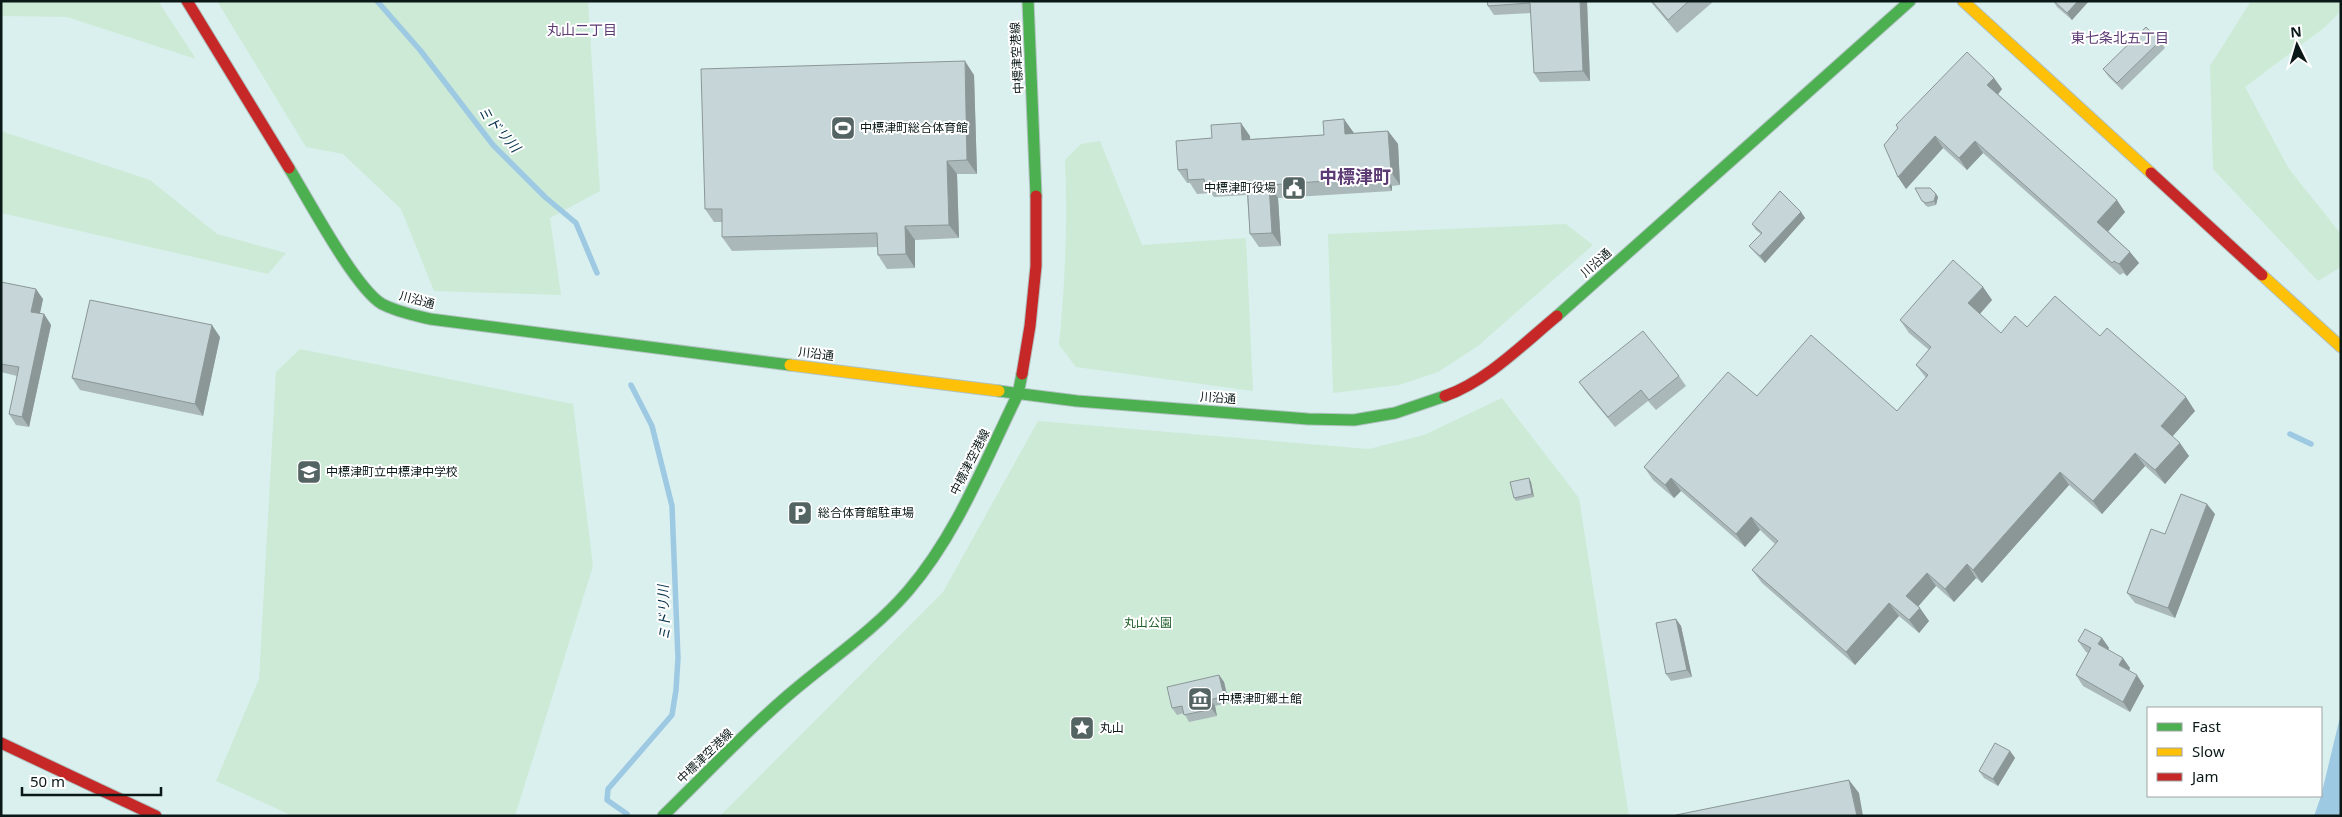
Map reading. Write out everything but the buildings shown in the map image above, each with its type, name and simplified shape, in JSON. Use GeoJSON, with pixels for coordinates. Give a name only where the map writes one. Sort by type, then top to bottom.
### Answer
{"type":"FeatureCollection","features":[{"type":"Feature","properties":{"kind":"street","name":"川沿通"},"geometry":{"type":"LineString","coordinates":[[188,1],[360,283],[381,303],[399,311],[430,319],[1077,401],[1308,419],[1354,420],[1394,413],[1464,389],[1568,307],[1686,199],[1910,1]]}},
{"type":"Feature","properties":{"kind":"street","name":"中標津空港線"},"geometry":{"type":"LineString","coordinates":[[663,816],[786,698],[838,657],[907,592],[934,556],[960,511],[1018,394],[1030,326],[1036,266],[1036,177],[1028,1]]}},
{"type":"Feature","properties":{"kind":"street"},"geometry":{"type":"LineString","coordinates":[[1963,1],[2341,347]]}},
{"type":"Feature","properties":{"kind":"street"},"geometry":{"type":"LineString","coordinates":[[1,743],[156,816]]}},
{"type":"Feature","properties":{"kind":"green space"},"geometry":{"type":"Polygon","coordinates":[[[1,1],[158,1],[196,59],[67,17],[1,16],[1,1]]]}},
{"type":"Feature","properties":{"kind":"green space"},"geometry":{"type":"Polygon","coordinates":[[[217,1],[588,1],[600,191],[550,218],[561,295],[434,291],[401,209],[343,154],[306,147],[217,1]]]}},
{"type":"Feature","properties":{"kind":"green space"},"geometry":{"type":"Polygon","coordinates":[[[2251,1],[2341,1],[2341,11],[2325,27],[2245,87],[2289,169],[2341,234],[2341,267],[2318,281],[2213,169],[2210,66],[2251,1]]]}},
{"type":"Feature","properties":{"kind":"green space"},"geometry":{"type":"Polygon","coordinates":[[[1,131],[150,180],[217,234],[286,253],[268,274],[1,213],[1,131]]]}},
{"type":"Feature","properties":{"kind":"green space"},"geometry":{"type":"Polygon","coordinates":[[[1100,141],[1142,245],[1246,238],[1253,391],[1076,367],[1059,345],[1065,252],[1065,160],[1081,144],[1100,141]]]}},
{"type":"Feature","properties":{"kind":"green space"},"geometry":{"type":"Polygon","coordinates":[[[1566,224],[1593,245],[1478,346],[1438,372],[1399,385],[1333,393],[1328,234],[1566,224]]]}},
{"type":"Feature","properties":{"kind":"green space"},"geometry":{"type":"Polygon","coordinates":[[[300,349],[573,404],[593,566],[515,816],[293,816],[216,781],[259,679],[276,372],[300,349]]]}},
{"type":"Feature","properties":{"kind":"green space","name":"丸山公園"},"geometry":{"type":"Polygon","coordinates":[[[1502,398],[1579,498],[1629,816],[720,816],[943,592],[1038,421],[1369,449],[1424,435],[1502,398]]]}},
{"type":"Feature","properties":{"kind":"water"},"geometry":{"type":"Polygon","coordinates":[[[2341,713],[2341,816],[2314,816],[2322,797],[2341,713]]]}},
{"type":"Feature","properties":{"kind":"waterway","name":"ミドリ川"},"geometry":{"type":"LineString","coordinates":[[377,1],[420,50],[493,145],[545,197],[576,223],[597,273]]}},
{"type":"Feature","properties":{"kind":"waterway","name":"ミドリ川"},"geometry":{"type":"LineString","coordinates":[[627,814],[607,800],[608,789],[672,715],[678,658],[672,506],[652,426],[631,385]]}},
{"type":"Feature","properties":{"kind":"waterway"},"geometry":{"type":"LineString","coordinates":[[2290,434],[2311,444]]}},
{"type":"Feature","properties":{"kind":"traffic: fast"},"geometry":{"type":"LineString","coordinates":[[1028,1],[1036,196]]}},
{"type":"Feature","properties":{"kind":"traffic: fast"},"geometry":{"type":"LineString","coordinates":[[1557,316],[1910,1]]}},
{"type":"Feature","properties":{"kind":"traffic: fast"},"geometry":{"type":"LineString","coordinates":[[289,168],[332,242],[359,280],[371,295],[382,304],[394,309],[430,319],[790,365]]}},
{"type":"Feature","properties":{"kind":"traffic: fast"},"geometry":{"type":"LineString","coordinates":[[663,816],[769,712],[864,634],[908,591],[941,546],[956,521],[1018,394],[1022,374]]}},
{"type":"Feature","properties":{"kind":"traffic: fast"},"geometry":{"type":"LineString","coordinates":[[999,391],[1077,401],[1308,419],[1354,420],[1395,413],[1445,396]]}},
{"type":"Feature","properties":{"kind":"traffic: slow"},"geometry":{"type":"LineString","coordinates":[[1963,1],[2151,173]]}},
{"type":"Feature","properties":{"kind":"traffic: slow"},"geometry":{"type":"LineString","coordinates":[[2262,275],[2341,347]]}},
{"type":"Feature","properties":{"kind":"traffic: slow"},"geometry":{"type":"LineString","coordinates":[[790,365],[999,391]]}},
{"type":"Feature","properties":{"kind":"traffic: jam"},"geometry":{"type":"LineString","coordinates":[[187,1],[289,168]]}},
{"type":"Feature","properties":{"kind":"traffic: jam"},"geometry":{"type":"LineString","coordinates":[[2151,173],[2262,275]]}},
{"type":"Feature","properties":{"kind":"traffic: jam"},"geometry":{"type":"LineString","coordinates":[[1022,374],[1030,326],[1036,266],[1036,196]]}},
{"type":"Feature","properties":{"kind":"traffic: jam"},"geometry":{"type":"LineString","coordinates":[[1445,396],[1490,372],[1557,316]]}},
{"type":"Feature","properties":{"kind":"traffic: jam"},"geometry":{"type":"LineString","coordinates":[[1,743],[156,816]]}},
{"type":"Feature","properties":{"kind":"place","name":"中標津町総合体育館"},"geometry":{"type":"Point","coordinates":[843,128]}},
{"type":"Feature","properties":{"kind":"place","name":"中標津町役場"},"geometry":{"type":"Point","coordinates":[1294,188]}},
{"type":"Feature","properties":{"kind":"place","name":"中標津町立中標津中学校"},"geometry":{"type":"Point","coordinates":[309,472]}},
{"type":"Feature","properties":{"kind":"place","name":"総合体育館駐車場"},"geometry":{"type":"Point","coordinates":[800,513]}},
{"type":"Feature","properties":{"kind":"place","name":"中標津町郷土館"},"geometry":{"type":"Point","coordinates":[1200,699]}},
{"type":"Feature","properties":{"kind":"place","name":"丸山"},"geometry":{"type":"Point","coordinates":[1082,728]}},
{"type":"Feature","properties":{"kind":"district","name":"丸山二丁目"},"geometry":{"type":"Point","coordinates":[582,30]}},
{"type":"Feature","properties":{"kind":"district","name":"東七条北五丁目"},"geometry":{"type":"Point","coordinates":[2120,38]}},
{"type":"Feature","properties":{"kind":"district","name":"中標津町"},"geometry":{"type":"Point","coordinates":[1355,177]}}]}
